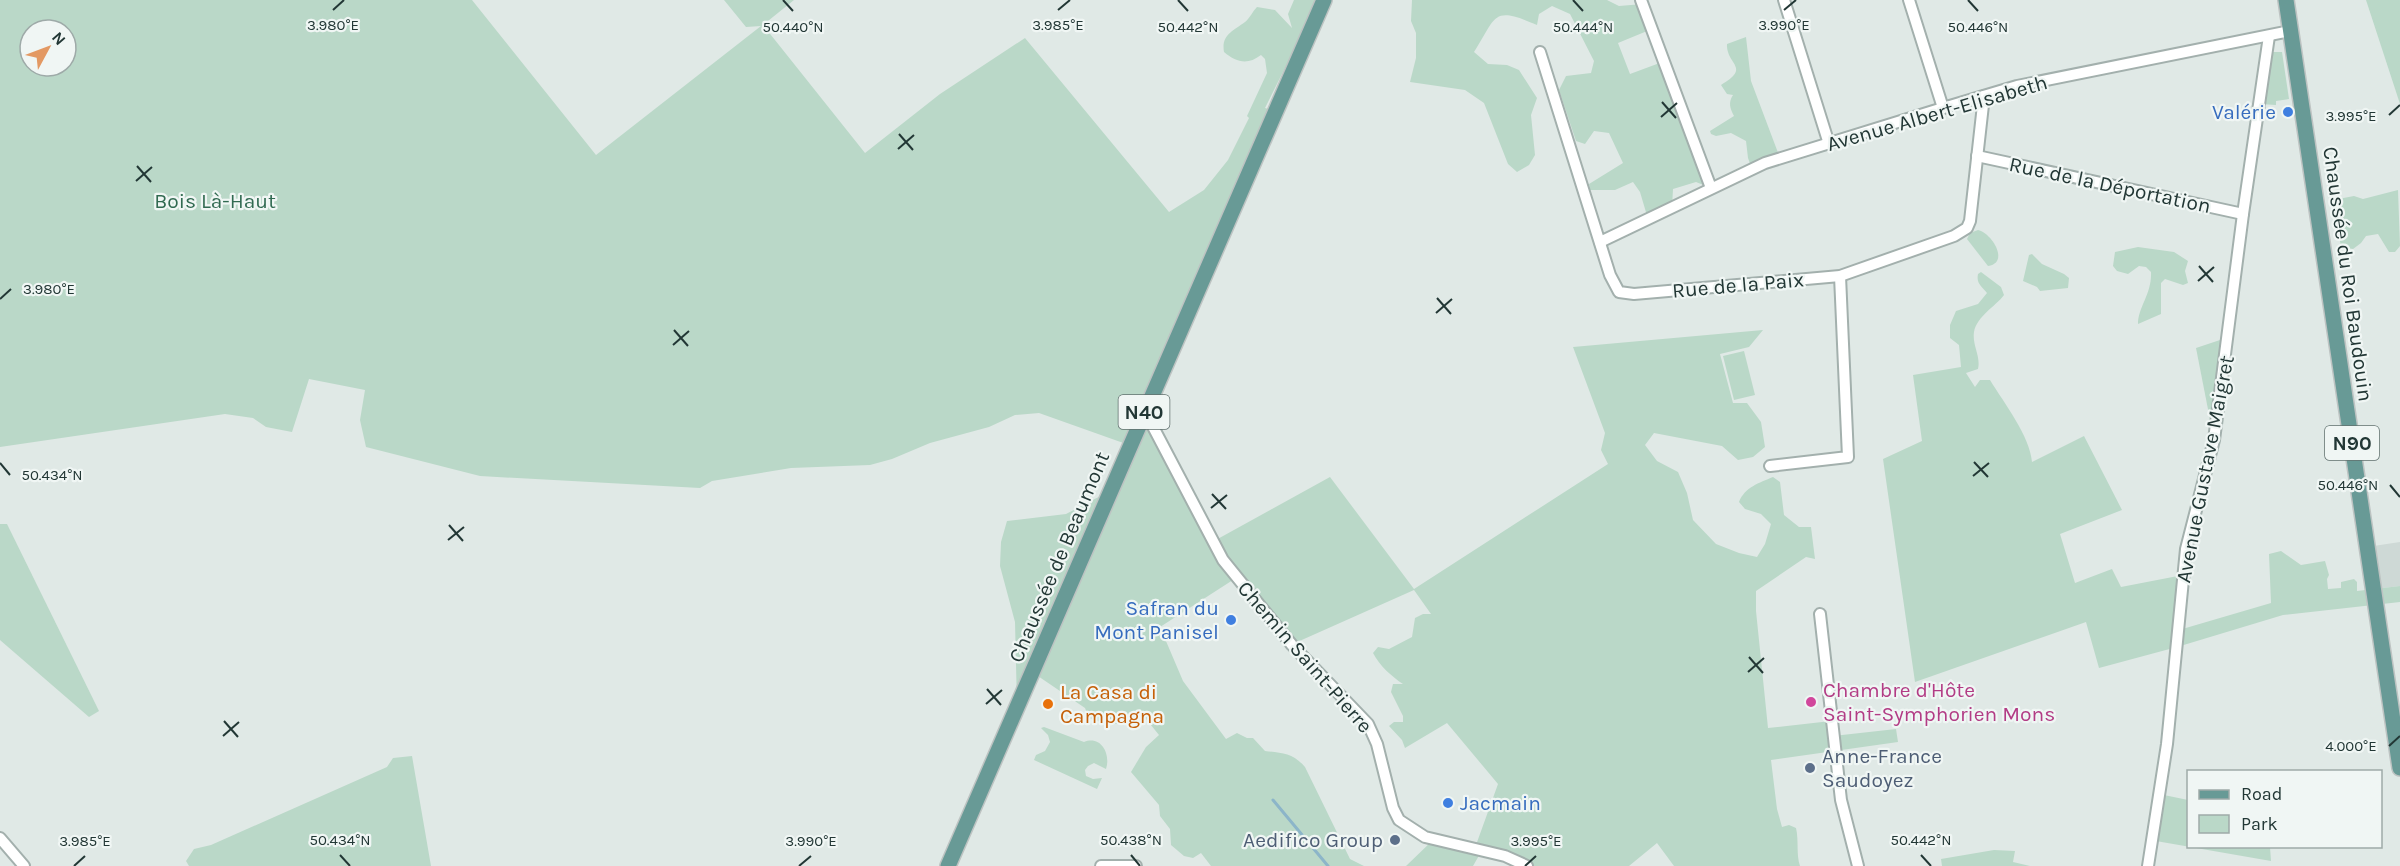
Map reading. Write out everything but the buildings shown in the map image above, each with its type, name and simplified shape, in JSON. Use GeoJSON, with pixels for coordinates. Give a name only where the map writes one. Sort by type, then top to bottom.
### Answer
{"type":"FeatureCollection","features":[{"type":"Feature","properties":{"kind":"main road","name":"Chaussée de Beaumont"},"geometry":{"type":"LineString","coordinates":[[952,864],[1143,414],[1324,0]]}},
{"type":"Feature","properties":{"kind":"main road","name":"Chaussée du Roi Baudouin"},"geometry":{"type":"LineString","coordinates":[[2286,0],[2400,768]]}},
{"type":"Feature","properties":{"kind":"street"},"geometry":{"type":"LineString","coordinates":[[1641,0],[1711,188]]}},
{"type":"Feature","properties":{"kind":"street"},"geometry":{"type":"LineString","coordinates":[[1784,0],[1829,144]]}},
{"type":"Feature","properties":{"kind":"street"},"geometry":{"type":"LineString","coordinates":[[1909,0],[1943,108]]}},
{"type":"Feature","properties":{"kind":"street","name":"Avenue Albert-Elisabeth"},"geometry":{"type":"LineString","coordinates":[[1600,242],[1765,162],[1984,96],[2062,77],[2290,32]]}},
{"type":"Feature","properties":{"kind":"street","name":"Avenue Gustave Maigret"},"geometry":{"type":"LineString","coordinates":[[2148,866],[2167,744],[2186,549],[2214,440],[2269,36]]}},
{"type":"Feature","properties":{"kind":"street","name":"Rue de la Paix"},"geometry":{"type":"LineString","coordinates":[[1540,52],[1610,275],[1619,292],[1634,294],[1840,276],[1954,236],[1967,228],[1970,221],[1984,96]]}},
{"type":"Feature","properties":{"kind":"street","name":"Rue de la Déportation"},"geometry":{"type":"LineString","coordinates":[[1977,156],[2243,214]]}},
{"type":"Feature","properties":{"kind":"street"},"geometry":{"type":"LineString","coordinates":[[1770,466],[1848,457],[1840,276]]}},
{"type":"Feature","properties":{"kind":"street","name":"Chemin Saint-Pierre"},"geometry":{"type":"LineString","coordinates":[[1143,414],[1150,421],[1223,560],[1292,645],[1368,724],[1377,744],[1393,808],[1400,820],[1425,837],[1505,856],[1527,866]]}},
{"type":"Feature","properties":{"kind":"street"},"geometry":{"type":"LineString","coordinates":[[1820,614],[1840,800],[1858,866]]}},
{"type":"Feature","properties":{"kind":"street"},"geometry":{"type":"LineString","coordinates":[[0,838],[24,866]]}},
{"type":"Feature","properties":{"kind":"street"},"geometry":{"type":"LineString","coordinates":[[1101,866],[1136,866]]}},
{"type":"Feature","properties":{"kind":"shaded area"},"geometry":{"type":"Polygon","coordinates":[[[2400,542],[2400,586],[2374,589],[2367,547],[2400,542]]]}},
{"type":"Feature","properties":{"kind":"green space","name":"Bois Là-Haut"},"geometry":{"type":"Polygon","coordinates":[[[0,0],[472,0],[596,155],[761,26],[746,27],[724,0],[794,0],[763,25],[865,153],[940,94],[1025,38],[1169,212],[1204,190],[1228,160],[1249,118],[1247,116],[1267,73],[1265,59],[1261,55],[1252,60],[1242,61],[1233,59],[1224,52],[1226,37],[1246,21],[1257,7],[1275,10],[1292,28],[1288,14],[1294,0],[1319,0],[1265,108],[1275,111],[1143,414],[1214,541],[1330,477],[1414,589],[1608,464],[1601,450],[1605,433],[1573,347],[1763,330],[1749,347],[1720,354],[1733,403],[1747,403],[1761,422],[1765,447],[1753,457],[1738,460],[1722,446],[1654,433],[1645,445],[1657,461],[1678,472],[1687,493],[1693,520],[1716,544],[1757,557],[1765,544],[1771,524],[1761,514],[1745,509],[1739,502],[1749,489],[1773,477],[1780,482],[1784,515],[1799,527],[1811,527],[1815,559],[1806,557],[1756,591],[1768,728],[1831,721],[1833,736],[1896,729],[1898,742],[1771,760],[1777,809],[1782,827],[1789,825],[1796,828],[1800,866],[1674,866],[1657,843],[1629,866],[1527,866],[1481,852],[1473,866],[1406,866],[1433,840],[1476,845],[1498,784],[1447,723],[1405,748],[1402,740],[1389,726],[1394,722],[1403,722],[1403,716],[1391,692],[1393,684],[1403,684],[1386,670],[1373,653],[1378,647],[1389,649],[1412,637],[1415,618],[1423,614],[1431,614],[1414,590],[1295,643],[1236,578],[1160,627],[1183,681],[1226,739],[1237,733],[1253,738],[1265,751],[1287,755],[1301,762],[1350,859],[1364,866],[1211,866],[1201,853],[1193,858],[1184,856],[1171,845],[1170,829],[1160,816],[1159,805],[1131,772],[1146,747],[1159,735],[1142,714],[1116,724],[1089,718],[1085,708],[1032,672],[1017,706],[1015,622],[1000,566],[1001,542],[1007,521],[1066,514],[1110,491],[1129,445],[1039,413],[1015,415],[989,427],[930,443],[892,459],[870,465],[791,468],[712,481],[700,488],[480,476],[366,447],[360,420],[365,390],[309,379],[292,432],[266,427],[253,418],[225,414],[0,447],[0,0]]]}},
{"type":"Feature","properties":{"kind":"green space"},"geometry":{"type":"Polygon","coordinates":[[[1412,0],[1607,0],[1619,6],[1643,4],[1652,29],[1618,43],[1630,74],[1665,61],[1711,188],[1696,182],[1673,189],[1672,207],[1648,219],[1640,192],[1633,182],[1615,190],[1590,190],[1589,184],[1623,163],[1609,133],[1594,131],[1585,144],[1576,141],[1559,90],[1566,76],[1591,73],[1594,61],[1570,14],[1552,6],[1539,14],[1537,25],[1511,16],[1497,18],[1474,52],[1488,64],[1507,65],[1519,70],[1537,98],[1531,115],[1535,155],[1529,165],[1517,172],[1508,164],[1484,103],[1465,90],[1410,82],[1416,58],[1416,33],[1411,21],[1412,0]]]}},
{"type":"Feature","properties":{"kind":"green space"},"geometry":{"type":"Polygon","coordinates":[[[2366,0],[2400,0],[2400,104],[2366,0]]]}},
{"type":"Feature","properties":{"kind":"green space"},"geometry":{"type":"Polygon","coordinates":[[[1746,37],[1751,81],[1780,158],[1752,169],[1746,141],[1731,133],[1716,136],[1710,131],[1734,116],[1730,106],[1733,95],[1727,94],[1721,85],[1735,74],[1736,70],[1727,44],[1746,37]]]}},
{"type":"Feature","properties":{"kind":"green space"},"geometry":{"type":"Polygon","coordinates":[[[2268,52],[2282,52],[2289,99],[2276,101],[2276,105],[2260,104],[2268,52]]]}},
{"type":"Feature","properties":{"kind":"green space"},"geometry":{"type":"Polygon","coordinates":[[[2398,190],[2400,246],[2395,252],[2389,252],[2378,234],[2366,236],[2353,249],[2341,247],[2333,200],[2354,196],[2363,199],[2398,190]]]}},
{"type":"Feature","properties":{"kind":"green space"},"geometry":{"type":"Polygon","coordinates":[[[1978,230],[1989,236],[1997,248],[1998,260],[1994,264],[1988,266],[1967,239],[1970,233],[1978,230]]]}},
{"type":"Feature","properties":{"kind":"green space"},"geometry":{"type":"Polygon","coordinates":[[[2138,247],[2174,252],[2188,261],[2185,271],[2188,283],[2183,285],[2165,279],[2161,283],[2161,314],[2138,324],[2151,280],[2151,272],[2146,267],[2139,266],[2128,274],[2117,271],[2113,266],[2115,252],[2138,247]]]}},
{"type":"Feature","properties":{"kind":"green space"},"geometry":{"type":"Polygon","coordinates":[[[2032,254],[2042,264],[2069,278],[2068,288],[2040,291],[2037,287],[2023,281],[2029,255],[2032,254]]]}},
{"type":"Feature","properties":{"kind":"green space"},"geometry":{"type":"Polygon","coordinates":[[[1981,272],[2001,287],[2004,295],[1982,316],[1976,326],[1974,341],[1978,369],[1966,373],[1975,387],[1980,380],[1990,380],[2022,431],[2032,462],[2084,436],[2122,510],[2060,534],[2075,583],[2112,569],[2121,587],[2183,575],[2179,630],[2271,603],[2269,554],[2281,551],[2301,565],[2325,561],[2329,575],[2328,589],[2341,588],[2341,582],[2354,579],[2357,582],[2357,591],[2400,586],[2400,602],[2283,615],[2099,668],[2086,622],[1915,682],[1883,459],[1922,441],[1913,375],[1961,367],[1959,345],[1950,338],[1950,325],[1956,311],[1978,304],[1987,293],[1978,280],[1978,274],[1981,272]]]}},
{"type":"Feature","properties":{"kind":"green space"},"geometry":{"type":"Polygon","coordinates":[[[2229,337],[2214,440],[2196,348],[2229,337]]]}},
{"type":"Feature","properties":{"kind":"green space"},"geometry":{"type":"Polygon","coordinates":[[[1744,351],[1755,395],[1734,400],[1723,356],[1744,351]]]}},
{"type":"Feature","properties":{"kind":"green space"},"geometry":{"type":"Polygon","coordinates":[[[0,524],[7,524],[99,711],[89,717],[0,640],[0,524]]]}},
{"type":"Feature","properties":{"kind":"green space"},"geometry":{"type":"Polygon","coordinates":[[[1044,727],[1084,742],[1095,741],[1103,747],[1107,757],[1106,769],[1094,763],[1085,770],[1086,776],[1093,779],[1102,778],[1097,789],[1034,760],[1036,755],[1045,751],[1050,742],[1048,735],[1041,728],[1044,727]]]}},
{"type":"Feature","properties":{"kind":"green space"},"geometry":{"type":"Polygon","coordinates":[[[412,756],[431,866],[189,866],[186,861],[194,849],[211,845],[387,767],[393,758],[412,756]]]}},
{"type":"Feature","properties":{"kind":"green space"},"geometry":{"type":"Polygon","coordinates":[[[2164,795],[2187,800],[2187,846],[2156,841],[2164,795]]]}},
{"type":"Feature","properties":{"kind":"green space"},"geometry":{"type":"Polygon","coordinates":[[[2196,848],[2270,848],[2271,861],[2196,848]]]}},
{"type":"Feature","properties":{"kind":"green space"},"geometry":{"type":"Polygon","coordinates":[[[1994,850],[2015,851],[2013,862],[2030,866],[1942,866],[1941,859],[1994,850]]]}},
{"type":"Feature","properties":{"kind":"waterway"},"geometry":{"type":"LineString","coordinates":[[1273,800],[1328,866]]}},
{"type":"Feature","properties":{"kind":"place","name":"Valérie"},"geometry":{"type":"Point","coordinates":[2288,112]}},
{"type":"Feature","properties":{"kind":"place","name":"Safran du Mont Panisel"},"geometry":{"type":"Point","coordinates":[1231,620]}},
{"type":"Feature","properties":{"kind":"place","name":"Chambre d'Hôte Saint-Symphorien Mons"},"geometry":{"type":"Point","coordinates":[1811,702]}},
{"type":"Feature","properties":{"kind":"place","name":"La Casa di Campagna"},"geometry":{"type":"Point","coordinates":[1048,704]}},
{"type":"Feature","properties":{"kind":"place","name":"Anne-France Saudoyez"},"geometry":{"type":"Point","coordinates":[1810,768]}},
{"type":"Feature","properties":{"kind":"place","name":"Jacmain"},"geometry":{"type":"Point","coordinates":[1448,803]}},
{"type":"Feature","properties":{"kind":"place","name":"Aedifico Group"},"geometry":{"type":"Point","coordinates":[1395,840]}}]}
